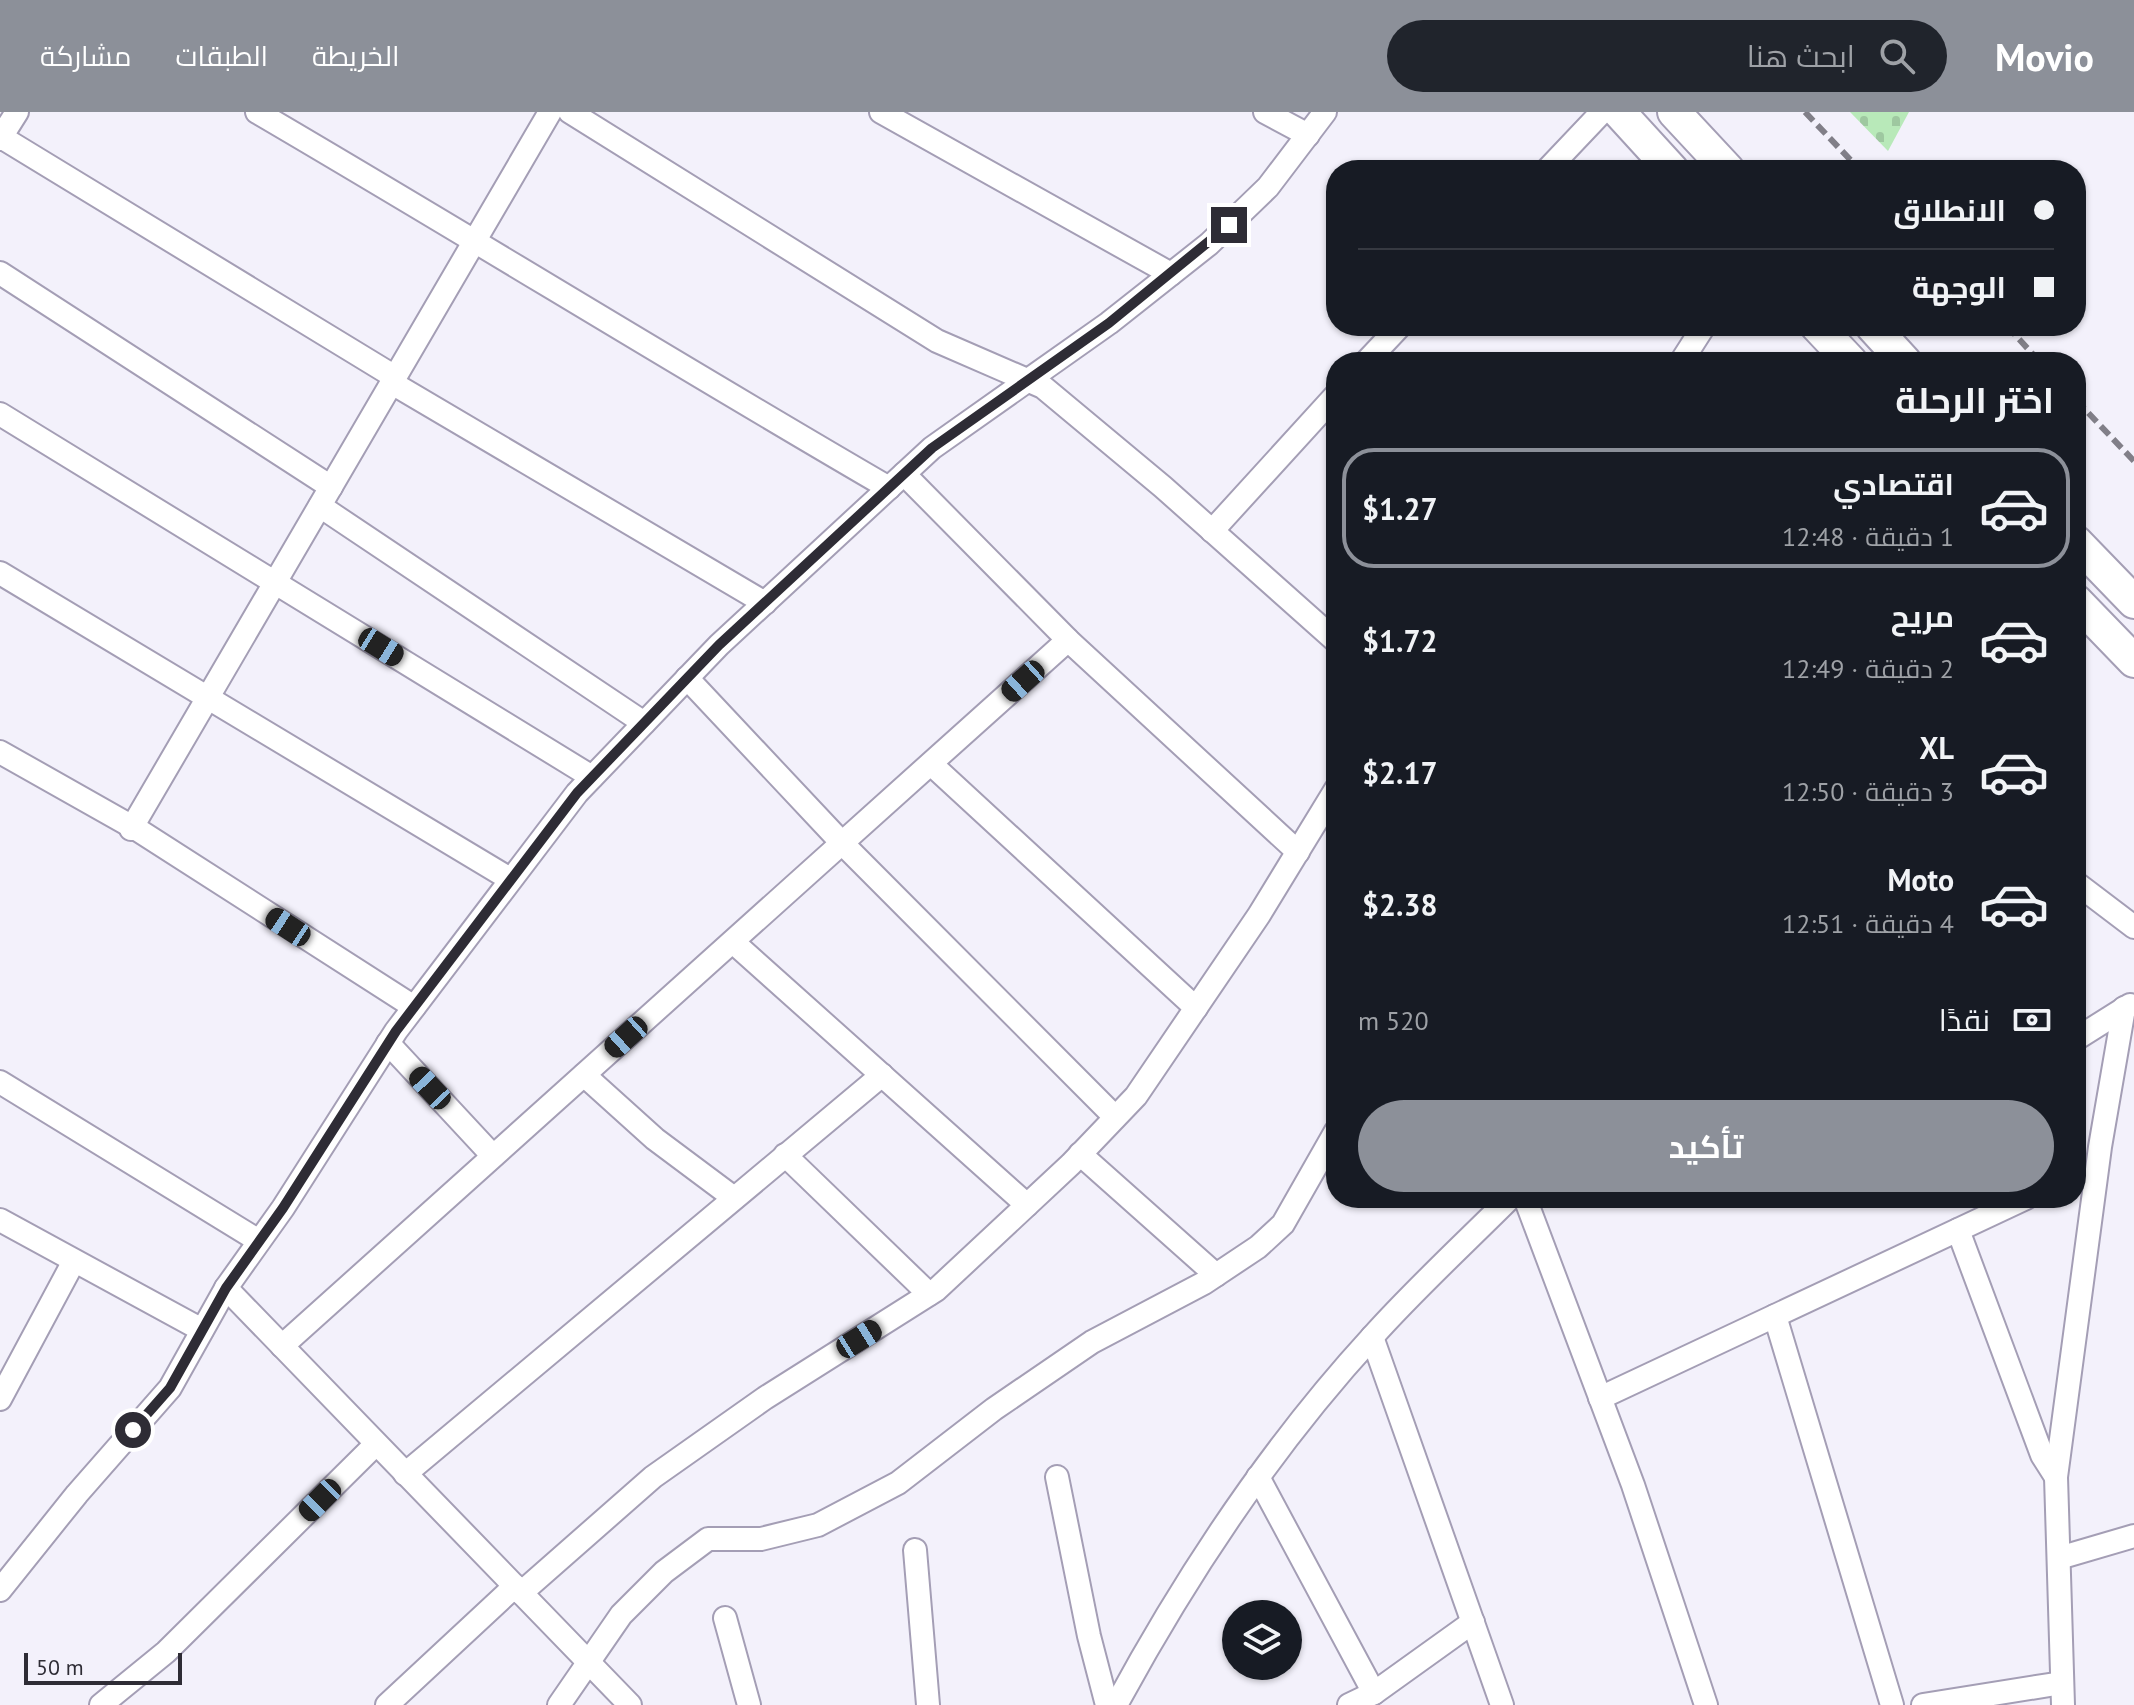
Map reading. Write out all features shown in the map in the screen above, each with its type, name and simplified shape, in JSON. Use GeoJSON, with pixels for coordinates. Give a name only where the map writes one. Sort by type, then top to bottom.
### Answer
{"type":"FeatureCollection","features":[{"type":"Feature","properties":{"kind":"main road"},"geometry":{"type":"LineString","coordinates":[[1619,112],[1663,160]]}},
{"type":"Feature","properties":{"kind":"main road"},"geometry":{"type":"LineString","coordinates":[[1674,112],[1719,160]]}},
{"type":"Feature","properties":{"kind":"main road"},"geometry":{"type":"LineString","coordinates":[[1826,336],[1842,352]]}},
{"type":"Feature","properties":{"kind":"main road"},"geometry":{"type":"LineString","coordinates":[[1881,336],[1896,352]]}},
{"type":"Feature","properties":{"kind":"main road"},"geometry":{"type":"LineString","coordinates":[[2086,552],[2134,602]]}},
{"type":"Feature","properties":{"kind":"main road"},"geometry":{"type":"LineString","coordinates":[[2086,611],[2134,661]]}},
{"type":"Feature","properties":{"kind":"street"},"geometry":{"type":"LineString","coordinates":[[17,112],[1,138],[393,380],[765,603]]}},
{"type":"Feature","properties":{"kind":"street"},"geometry":{"type":"LineString","coordinates":[[257,112],[641,345],[896,481],[1298,852]]}},
{"type":"Feature","properties":{"kind":"street"},"geometry":{"type":"LineString","coordinates":[[131,829],[550,112]]}},
{"type":"Feature","properties":{"kind":"street"},"geometry":{"type":"LineString","coordinates":[[570,112],[937,341],[1043,387],[1326,632]]}},
{"type":"Feature","properties":{"kind":"street"},"geometry":{"type":"LineString","coordinates":[[881,112],[1171,274]]}},
{"type":"Feature","properties":{"kind":"street"},"geometry":{"type":"LineString","coordinates":[[1265,112],[1308,135]]}},
{"type":"Feature","properties":{"kind":"street"},"geometry":{"type":"LineString","coordinates":[[0,1590],[77,1494],[170,1388],[226,1288],[388,1043],[510,879],[592,777],[687,678],[932,448],[1025,379],[1109,323],[1171,274],[1268,187],[1325,112]]}},
{"type":"Feature","properties":{"kind":"street"},"geometry":{"type":"LineString","coordinates":[[1556,160],[1602,112]]}},
{"type":"Feature","properties":{"kind":"street"},"geometry":{"type":"LineString","coordinates":[[0,273],[325,496],[644,723]]}},
{"type":"Feature","properties":{"kind":"street"},"geometry":{"type":"LineString","coordinates":[[1212,531],[1326,406]]}},
{"type":"Feature","properties":{"kind":"street"},"geometry":{"type":"LineString","coordinates":[[0,414],[592,777]]}},
{"type":"Feature","properties":{"kind":"street"},"geometry":{"type":"LineString","coordinates":[[0,573],[510,879]]}},
{"type":"Feature","properties":{"kind":"street"},"geometry":{"type":"LineString","coordinates":[[282,1346],[1068,640]]}},
{"type":"Feature","properties":{"kind":"street"},"geometry":{"type":"LineString","coordinates":[[687,678],[842,843],[1115,1117]]}},
{"type":"Feature","properties":{"kind":"street"},"geometry":{"type":"LineString","coordinates":[[0,752],[131,829],[414,1007]]}},
{"type":"Feature","properties":{"kind":"street"},"geometry":{"type":"LineString","coordinates":[[931,764],[1196,1008]]}},
{"type":"Feature","properties":{"kind":"street"},"geometry":{"type":"LineString","coordinates":[[387,1705],[653,1477],[765,1398],[929,1294],[1027,1205],[1136,1096],[1326,806]]}},
{"type":"Feature","properties":{"kind":"street"},"geometry":{"type":"LineString","coordinates":[[2086,891],[2134,927]]}},
{"type":"Feature","properties":{"kind":"street"},"geometry":{"type":"LineString","coordinates":[[733,942],[1027,1205]]}},
{"type":"Feature","properties":{"kind":"street"},"geometry":{"type":"LineString","coordinates":[[2086,1033],[2129,1005]]}},
{"type":"Feature","properties":{"kind":"street"},"geometry":{"type":"LineString","coordinates":[[1923,1705],[2062,1694],[2056,1477],[2098,1164],[2129,1005]]}},
{"type":"Feature","properties":{"kind":"street"},"geometry":{"type":"LineString","coordinates":[[388,1043],[493,1156]]}},
{"type":"Feature","properties":{"kind":"street"},"geometry":{"type":"LineString","coordinates":[[584,1075],[655,1139],[734,1198]]}},
{"type":"Feature","properties":{"kind":"street"},"geometry":{"type":"LineString","coordinates":[[405,1474],[882,1075]]}},
{"type":"Feature","properties":{"kind":"street"},"geometry":{"type":"LineString","coordinates":[[0,1082],[259,1241]]}},
{"type":"Feature","properties":{"kind":"street"},"geometry":{"type":"LineString","coordinates":[[559,1705],[621,1615],[664,1572],[708,1539],[761,1539],[818,1525],[898,1483],[994,1409],[1092,1342],[1216,1275],[1258,1247],[1283,1224],[1326,1149]]}},
{"type":"Feature","properties":{"kind":"street"},"geometry":{"type":"LineString","coordinates":[[1080,1154],[1216,1275]]}},
{"type":"Feature","properties":{"kind":"street"},"geometry":{"type":"LineString","coordinates":[[785,1155],[929,1294]]}},
{"type":"Feature","properties":{"kind":"street"},"geometry":{"type":"LineString","coordinates":[[2086,1169],[2098,1164]]}},
{"type":"Feature","properties":{"kind":"street"},"geometry":{"type":"LineString","coordinates":[[1116,1705],[1180,1594],[1258,1477],[1372,1337],[1500,1208]]}},
{"type":"Feature","properties":{"kind":"street"},"geometry":{"type":"LineString","coordinates":[[1529,1208],[1600,1398],[1706,1705]]}},
{"type":"Feature","properties":{"kind":"street"},"geometry":{"type":"LineString","coordinates":[[1600,1398],[2005,1208]]}},
{"type":"Feature","properties":{"kind":"street"},"geometry":{"type":"LineString","coordinates":[[0,1220],[202,1330]]}},
{"type":"Feature","properties":{"kind":"street"},"geometry":{"type":"LineString","coordinates":[[1958,1230],[2042,1455],[2056,1477]]}},
{"type":"Feature","properties":{"kind":"street"},"geometry":{"type":"LineString","coordinates":[[0,1399],[74,1261]]}},
{"type":"Feature","properties":{"kind":"street"},"geometry":{"type":"LineString","coordinates":[[226,1288],[630,1705]]}},
{"type":"Feature","properties":{"kind":"street"},"geometry":{"type":"LineString","coordinates":[[1775,1316],[1892,1705]]}},
{"type":"Feature","properties":{"kind":"street"},"geometry":{"type":"LineString","coordinates":[[1372,1337],[1502,1705]]}},
{"type":"Feature","properties":{"kind":"street"},"geometry":{"type":"LineString","coordinates":[[101,1705],[166,1652],[376,1444]]}},
{"type":"Feature","properties":{"kind":"street"},"geometry":{"type":"LineString","coordinates":[[1057,1477],[1089,1636],[1107,1705]]}},
{"type":"Feature","properties":{"kind":"street"},"geometry":{"type":"LineString","coordinates":[[1258,1477],[1374,1693]]}},
{"type":"Feature","properties":{"kind":"street"},"geometry":{"type":"LineString","coordinates":[[2059,1558],[2134,1536]]}},
{"type":"Feature","properties":{"kind":"street"},"geometry":{"type":"LineString","coordinates":[[915,1550],[928,1705]]}},
{"type":"Feature","properties":{"kind":"street"},"geometry":{"type":"LineString","coordinates":[[725,1618],[749,1705]]}},
{"type":"Feature","properties":{"kind":"street"},"geometry":{"type":"LineString","coordinates":[[1349,1705],[1374,1693],[1473,1622]]}},
{"type":"Feature","properties":{"kind":"green space"},"geometry":{"type":"Polygon","coordinates":[[[1850,112],[1909,112],[1888,151],[1850,112]]]}},
{"type":"Feature","properties":{"kind":"railway"},"geometry":{"type":"LineString","coordinates":[[1805,112],[1851,160]]}},
{"type":"Feature","properties":{"kind":"railway"},"geometry":{"type":"LineString","coordinates":[[2016,336],[2031,352]]}},
{"type":"Feature","properties":{"kind":"railway"},"geometry":{"type":"LineString","coordinates":[[2086,411],[2134,461]]}},
{"type":"Feature","properties":{"kind":"route"},"geometry":{"type":"LineString","coordinates":[[133,1430],[170,1388],[226,1288],[283,1208],[396,1031],[577,793],[719,645],[932,448],[1025,379],[1109,323],[1229,225]]}}]}
